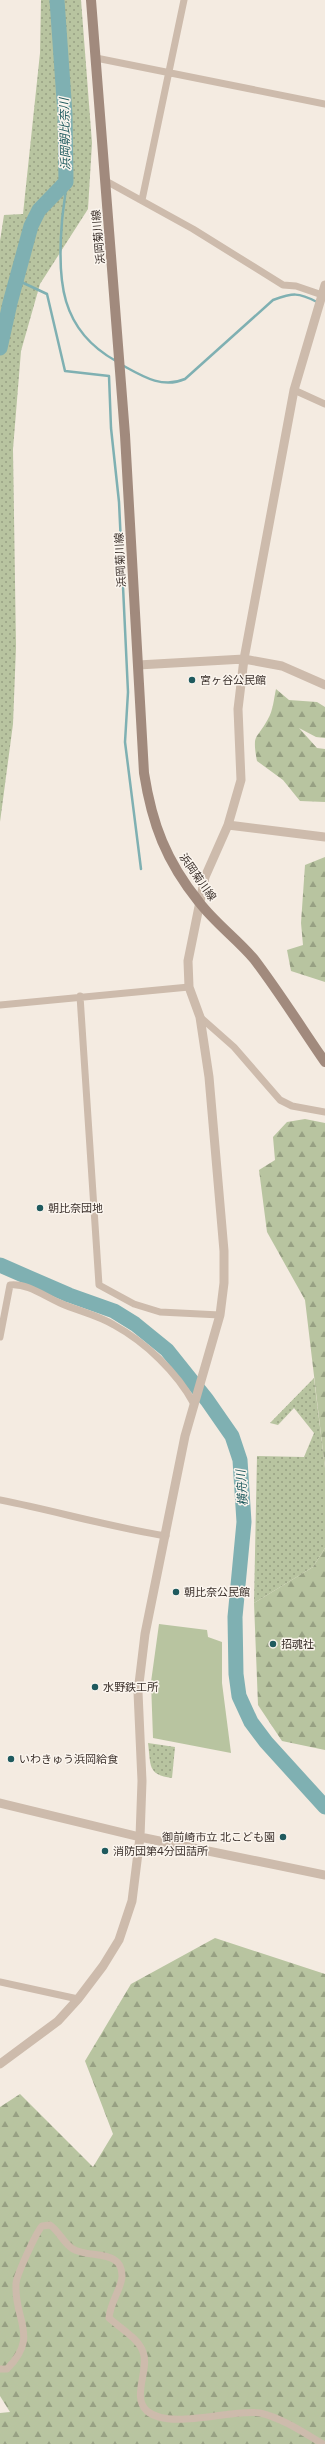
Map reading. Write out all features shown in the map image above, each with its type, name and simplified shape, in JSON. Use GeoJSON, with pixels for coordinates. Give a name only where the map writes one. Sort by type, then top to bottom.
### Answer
{"type":"FeatureCollection","features":[{"type":"Feature","properties":{"kind":"main road","name":"浜岡菊川線"},"geometry":{"type":"LineString","coordinates":[[91,0],[125,435],[144,773],[154,826],[172,863],[199,903],[252,958],[325,1062]]}},
{"type":"Feature","properties":{"kind":"street"},"geometry":{"type":"LineString","coordinates":[[142,200],[184,0]]}},
{"type":"Feature","properties":{"kind":"street"},"geometry":{"type":"LineString","coordinates":[[96,58],[325,104]]}},
{"type":"Feature","properties":{"kind":"street"},"geometry":{"type":"LineString","coordinates":[[106,181],[194,229],[283,285],[296,286],[324,295]]}},
{"type":"Feature","properties":{"kind":"street"},"geometry":{"type":"LineString","coordinates":[[0,2064],[58,2021],[78,1999],[103,1966],[118,1940],[132,1901],[140,1837],[142,1782],[138,1692],[145,1634],[194,1404],[220,1315],[224,1283],[224,1251],[208,1077],[200,1016],[189,987],[188,961],[199,903],[206,878],[228,826],[241,780],[238,709],[244,659],[294,390],[324,295],[325,285]]}},
{"type":"Feature","properties":{"kind":"street"},"geometry":{"type":"LineString","coordinates":[[294,390],[325,404]]}},
{"type":"Feature","properties":{"kind":"street"},"geometry":{"type":"LineString","coordinates":[[138,665],[244,659],[282,666],[325,685]]}},
{"type":"Feature","properties":{"kind":"street"},"geometry":{"type":"LineString","coordinates":[[228,826],[325,837]]}},
{"type":"Feature","properties":{"kind":"street"},"geometry":{"type":"LineString","coordinates":[[0,1005],[80,996],[189,987]]}},
{"type":"Feature","properties":{"kind":"street"},"geometry":{"type":"LineString","coordinates":[[80,996],[99,1285],[134,1304],[160,1312],[220,1315]]}},
{"type":"Feature","properties":{"kind":"street"},"geometry":{"type":"LineString","coordinates":[[200,1016],[234,1047],[280,1100],[292,1106],[325,1112]]}},
{"type":"Feature","properties":{"kind":"street"},"geometry":{"type":"LineString","coordinates":[[0,1337],[10,1284],[20,1284],[69,1307],[114,1324],[134,1338],[159,1360],[194,1404]]}},
{"type":"Feature","properties":{"kind":"street"},"geometry":{"type":"LineString","coordinates":[[0,1500],[43,1508],[122,1529],[166,1536]]}},
{"type":"Feature","properties":{"kind":"street"},"geometry":{"type":"LineString","coordinates":[[0,1803],[140,1837],[325,1875]]}},
{"type":"Feature","properties":{"kind":"street"},"geometry":{"type":"LineString","coordinates":[[0,1982],[78,1999]]}},
{"type":"Feature","properties":{"kind":"street"},"geometry":{"type":"LineString","coordinates":[[0,2370],[7,2370],[20,2357],[24,2333],[16,2282],[36,2234],[42,2226],[50,2224],[74,2250],[104,2255],[115,2260],[120,2266],[122,2277],[110,2307],[109,2318],[140,2346],[144,2352],[145,2361],[141,2395],[145,2409],[153,2415],[167,2418],[204,2418],[259,2413],[274,2418],[323,2444]]}},
{"type":"Feature","properties":{"kind":"green space"},"geometry":{"type":"Polygon","coordinates":[[[41,0],[81,0],[92,143],[88,209],[40,284],[21,351],[13,449],[16,647],[13,724],[0,822],[0,241],[4,215],[23,214],[40,53],[41,0]]]}},
{"type":"Feature","properties":{"kind":"green space"},"geometry":{"type":"Polygon","coordinates":[[[276,689],[289,700],[317,702],[325,707],[325,738],[316,737],[299,728],[317,748],[325,749],[325,802],[300,801],[283,780],[257,761],[255,741],[270,716],[276,689]]]}},
{"type":"Feature","properties":{"kind":"green space"},"geometry":{"type":"Polygon","coordinates":[[[325,857],[325,982],[291,971],[287,950],[303,945],[301,923],[305,865],[325,857]]]}},
{"type":"Feature","properties":{"kind":"green space"},"geometry":{"type":"Polygon","coordinates":[[[305,1119],[325,1123],[325,1468],[305,1300],[267,1232],[259,1170],[275,1160],[273,1137],[287,1122],[305,1119]]]}},
{"type":"Feature","properties":{"kind":"green space"},"geometry":{"type":"Polygon","coordinates":[[[314,1378],[325,1468],[325,1548],[313,1567],[254,1603],[257,1456],[304,1457],[314,1433],[294,1408],[278,1425],[270,1423],[314,1378]]]}},
{"type":"Feature","properties":{"kind":"green space"},"geometry":{"type":"Polygon","coordinates":[[[325,1548],[325,1750],[282,1741],[258,1705],[254,1603],[313,1567],[325,1548]]]}},
{"type":"Feature","properties":{"kind":"green space"},"geometry":{"type":"Polygon","coordinates":[[[159,1624],[207,1630],[208,1637],[222,1642],[222,1683],[231,1753],[153,1738],[151,1682],[159,1624]]]}},
{"type":"Feature","properties":{"kind":"green space"},"geometry":{"type":"Polygon","coordinates":[[[148,1743],[175,1747],[172,1778],[164,1777],[154,1771],[150,1763],[148,1743]]]}},
{"type":"Feature","properties":{"kind":"green space"},"geometry":{"type":"Polygon","coordinates":[[[215,1938],[325,1974],[325,2444],[0,2444],[0,2413],[10,2412],[0,2396],[0,2107],[20,2094],[93,2167],[113,2134],[85,2061],[131,1984],[215,1938]]]}},
{"type":"Feature","properties":{"kind":"waterway","name":"浜岡朝比奈川"},"geometry":{"type":"LineString","coordinates":[[0,348],[10,303],[31,226],[39,210],[66,182],[65,114],[57,0]]}},
{"type":"Feature","properties":{"kind":"waterway"},"geometry":{"type":"LineString","coordinates":[[66,182],[60,263],[66,302],[73,319],[83,334],[97,349],[116,361]]}},
{"type":"Feature","properties":{"kind":"waterway"},"geometry":{"type":"LineString","coordinates":[[17,280],[47,294],[65,371],[109,376],[111,428],[119,502],[128,692],[125,742],[141,869]]}},
{"type":"Feature","properties":{"kind":"waterway"},"geometry":{"type":"LineString","coordinates":[[122,365],[152,380],[168,383],[177,382],[185,379],[273,300],[291,295],[300,295],[317,302]]}},
{"type":"Feature","properties":{"kind":"waterway","name":"横舟川"},"geometry":{"type":"LineString","coordinates":[[0,1265],[69,1295],[114,1311],[135,1324],[167,1350],[207,1400],[232,1436],[240,1460],[244,1522],[235,1617],[236,1674],[239,1696],[251,1722],[266,1742],[325,1807]]}},
{"type":"Feature","properties":{"kind":"place","name":"宮ヶ谷公民館"},"geometry":{"type":"Point","coordinates":[192,680]}},
{"type":"Feature","properties":{"kind":"place","name":"朝比奈団地"},"geometry":{"type":"Point","coordinates":[40,1208]}},
{"type":"Feature","properties":{"kind":"place","name":"朝比奈公民館"},"geometry":{"type":"Point","coordinates":[176,1592]}},
{"type":"Feature","properties":{"kind":"place","name":"招魂社"},"geometry":{"type":"Point","coordinates":[273,1644]}},
{"type":"Feature","properties":{"kind":"place","name":"水野鉄工所"},"geometry":{"type":"Point","coordinates":[95,1687]}},
{"type":"Feature","properties":{"kind":"place","name":"いわきゅう浜岡給食"},"geometry":{"type":"Point","coordinates":[11,1759]}},
{"type":"Feature","properties":{"kind":"place","name":"御前崎市立 北こども園"},"geometry":{"type":"Point","coordinates":[283,1837]}},
{"type":"Feature","properties":{"kind":"place","name":"消防団第4分団詰所"},"geometry":{"type":"Point","coordinates":[105,1851]}}]}
